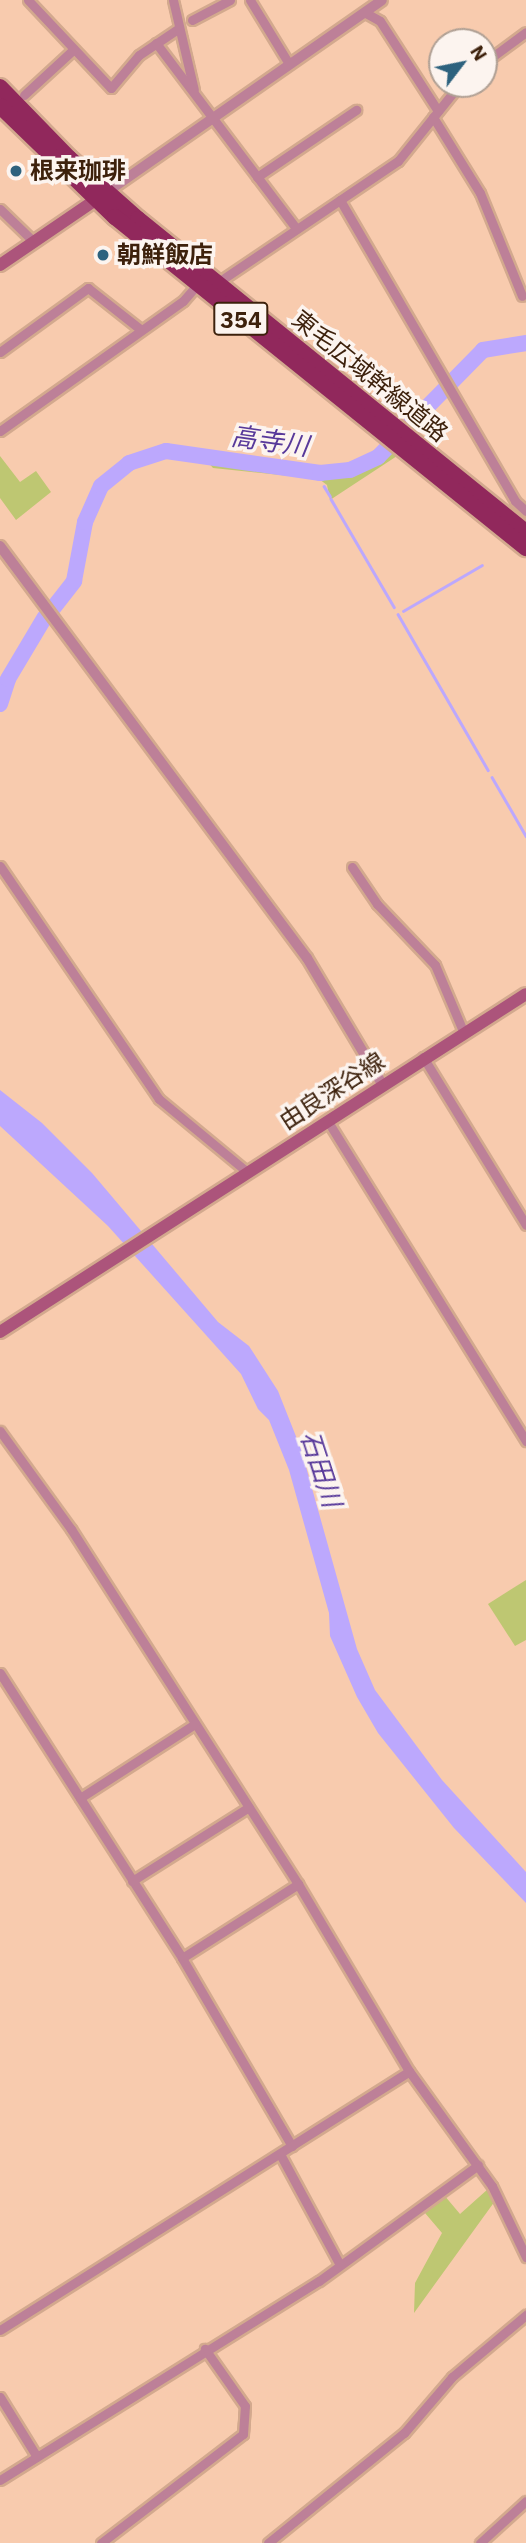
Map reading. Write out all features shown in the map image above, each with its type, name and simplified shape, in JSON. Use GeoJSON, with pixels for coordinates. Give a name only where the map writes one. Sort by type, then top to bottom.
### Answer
{"type":"FeatureCollection","features":[{"type":"Feature","properties":{"kind":"highway","name":"東毛広域幹線道路"},"geometry":{"type":"LineString","coordinates":[[0,87],[101,196],[217,283],[400,436],[526,548]]}},
{"type":"Feature","properties":{"kind":"highway","name":"東毛広域幹線道路"},"geometry":{"type":"LineString","coordinates":[[0,106],[198,284],[526,532]]}},
{"type":"Feature","properties":{"kind":"main road"},"geometry":{"type":"LineString","coordinates":[[0,265],[101,196]]}},
{"type":"Feature","properties":{"kind":"main road","name":"由良深谷線"},"geometry":{"type":"LineString","coordinates":[[0,1332],[463,1031],[526,994]]}},
{"type":"Feature","properties":{"kind":"street"},"geometry":{"type":"LineString","coordinates":[[28,0],[111,88],[139,55],[179,28]]}},
{"type":"Feature","properties":{"kind":"street"},"geometry":{"type":"LineString","coordinates":[[173,0],[195,94]]}},
{"type":"Feature","properties":{"kind":"street"},"geometry":{"type":"LineString","coordinates":[[192,20],[230,0]]}},
{"type":"Feature","properties":{"kind":"street"},"geometry":{"type":"LineString","coordinates":[[250,0],[289,64]]}},
{"type":"Feature","properties":{"kind":"street"},"geometry":{"type":"LineString","coordinates":[[101,196],[382,0]]}},
{"type":"Feature","properties":{"kind":"street"},"geometry":{"type":"LineString","coordinates":[[364,12],[380,21],[480,193],[522,296]]}},
{"type":"Feature","properties":{"kind":"street"},"geometry":{"type":"LineString","coordinates":[[498,53],[526,32]]}},
{"type":"Feature","properties":{"kind":"street"},"geometry":{"type":"LineString","coordinates":[[156,43],[295,227]]}},
{"type":"Feature","properties":{"kind":"street"},"geometry":{"type":"LineString","coordinates":[[24,95],[73,50]]}},
{"type":"Feature","properties":{"kind":"street"},"geometry":{"type":"LineString","coordinates":[[217,283],[295,227],[398,161],[449,98]]}},
{"type":"Feature","properties":{"kind":"street"},"geometry":{"type":"LineString","coordinates":[[257,177],[356,110]]}},
{"type":"Feature","properties":{"kind":"street"},"geometry":{"type":"LineString","coordinates":[[340,200],[515,501],[526,511]]}},
{"type":"Feature","properties":{"kind":"street"},"geometry":{"type":"LineString","coordinates":[[0,209],[34,242]]}},
{"type":"Feature","properties":{"kind":"street"},"geometry":{"type":"LineString","coordinates":[[0,430],[183,300],[198,284]]}},
{"type":"Feature","properties":{"kind":"street"},"geometry":{"type":"LineString","coordinates":[[0,352],[88,289],[140,329]]}},
{"type":"Feature","properties":{"kind":"street"},"geometry":{"type":"LineString","coordinates":[[0,546],[307,958],[382,1084]]}},
{"type":"Feature","properties":{"kind":"street"},"geometry":{"type":"LineString","coordinates":[[0,866],[159,1099],[246,1171]]}},
{"type":"Feature","properties":{"kind":"street"},"geometry":{"type":"LineString","coordinates":[[352,867],[377,904],[435,965],[463,1031]]}},
{"type":"Feature","properties":{"kind":"street"},"geometry":{"type":"LineString","coordinates":[[423,1057],[526,1225]]}},
{"type":"Feature","properties":{"kind":"street"},"geometry":{"type":"LineString","coordinates":[[327,1120],[526,1441]]}},
{"type":"Feature","properties":{"kind":"street"},"geometry":{"type":"LineString","coordinates":[[0,1431],[71,1529],[249,1807],[409,2071],[503,2204],[526,2257]]}},
{"type":"Feature","properties":{"kind":"street"},"geometry":{"type":"LineString","coordinates":[[0,1673],[182,1958],[292,2146]]}},
{"type":"Feature","properties":{"kind":"street"},"geometry":{"type":"LineString","coordinates":[[80,1798],[195,1724]]}},
{"type":"Feature","properties":{"kind":"street"},"geometry":{"type":"LineString","coordinates":[[132,1881],[249,1807]]}},
{"type":"Feature","properties":{"kind":"street"},"geometry":{"type":"LineString","coordinates":[[182,1958],[298,1884]]}},
{"type":"Feature","properties":{"kind":"street"},"geometry":{"type":"LineString","coordinates":[[0,2330],[409,2071]]}},
{"type":"Feature","properties":{"kind":"street"},"geometry":{"type":"LineString","coordinates":[[280,2154],[340,2265]]}},
{"type":"Feature","properties":{"kind":"street"},"geometry":{"type":"LineString","coordinates":[[0,2480],[340,2265],[478,2165]]}},
{"type":"Feature","properties":{"kind":"street"},"geometry":{"type":"LineString","coordinates":[[268,2543],[404,2433],[452,2377],[526,2315]]}},
{"type":"Feature","properties":{"kind":"street"},"geometry":{"type":"LineString","coordinates":[[101,2543],[243,2434],[245,2406],[205,2350]]}},
{"type":"Feature","properties":{"kind":"street"},"geometry":{"type":"LineString","coordinates":[[0,2397],[37,2457]]}},
{"type":"Feature","properties":{"kind":"street"},"geometry":{"type":"LineString","coordinates":[[480,2543],[526,2501]]}},
{"type":"Feature","properties":{"kind":"green space"},"geometry":{"type":"Polygon","coordinates":[[[390,451],[397,456],[330,500],[327,485],[319,479],[213,468],[207,461],[336,477],[364,468],[390,451]]]}},
{"type":"Feature","properties":{"kind":"green space"},"geometry":{"type":"Polygon","coordinates":[[[0,456],[20,482],[36,471],[51,492],[16,520],[0,498],[0,456]]]}},
{"type":"Feature","properties":{"kind":"green space"},"geometry":{"type":"Polygon","coordinates":[[[526,1580],[526,1640],[515,1646],[488,1604],[526,1580]]]}},
{"type":"Feature","properties":{"kind":"green space"},"geometry":{"type":"Polygon","coordinates":[[[488,2189],[495,2201],[414,2313],[415,2283],[442,2233],[425,2213],[444,2195],[460,2214],[488,2189]]]}},
{"type":"Feature","properties":{"kind":"shaded area"},"geometry":{"type":"Polygon","coordinates":[[[0,1090],[42,1123],[92,1173],[218,1322],[249,1346],[278,1391],[301,1449],[357,1649],[375,1690],[442,1780],[526,1872],[526,1903],[454,1828],[378,1733],[357,1697],[330,1636],[329,1613],[289,1470],[269,1420],[258,1409],[241,1374],[108,1226],[0,1126],[0,1090]]]}},
{"type":"Feature","properties":{"kind":"waterway","name":"高寺川"},"geometry":{"type":"LineString","coordinates":[[54,607],[74,581],[85,522],[101,486],[129,463],[166,451],[320,473],[350,470],[378,457],[483,350],[526,343]]}},
{"type":"Feature","properties":{"kind":"waterway"},"geometry":{"type":"LineString","coordinates":[[324,486],[330,496]]}},
{"type":"Feature","properties":{"kind":"waterway"},"geometry":{"type":"LineString","coordinates":[[331,499],[394,607]]}},
{"type":"Feature","properties":{"kind":"waterway"},"geometry":{"type":"LineString","coordinates":[[403,611],[482,565]]}},
{"type":"Feature","properties":{"kind":"waterway"},"geometry":{"type":"LineString","coordinates":[[398,614],[488,770]]}},
{"type":"Feature","properties":{"kind":"waterway","name":"高寺川"},"geometry":{"type":"LineString","coordinates":[[0,704],[8,679],[45,617]]}},
{"type":"Feature","properties":{"kind":"waterway"},"geometry":{"type":"LineString","coordinates":[[492,777],[526,836]]}},
{"type":"Feature","properties":{"kind":"place","name":"根来珈琲"},"geometry":{"type":"Point","coordinates":[16,171]}},
{"type":"Feature","properties":{"kind":"place","name":"朝鮮飯店"},"geometry":{"type":"Point","coordinates":[103,255]}},
{"type":"Feature","properties":{"kind":"water label","name":"石田川"},"geometry":{"type":"Point","coordinates":[321,1469]}}]}
